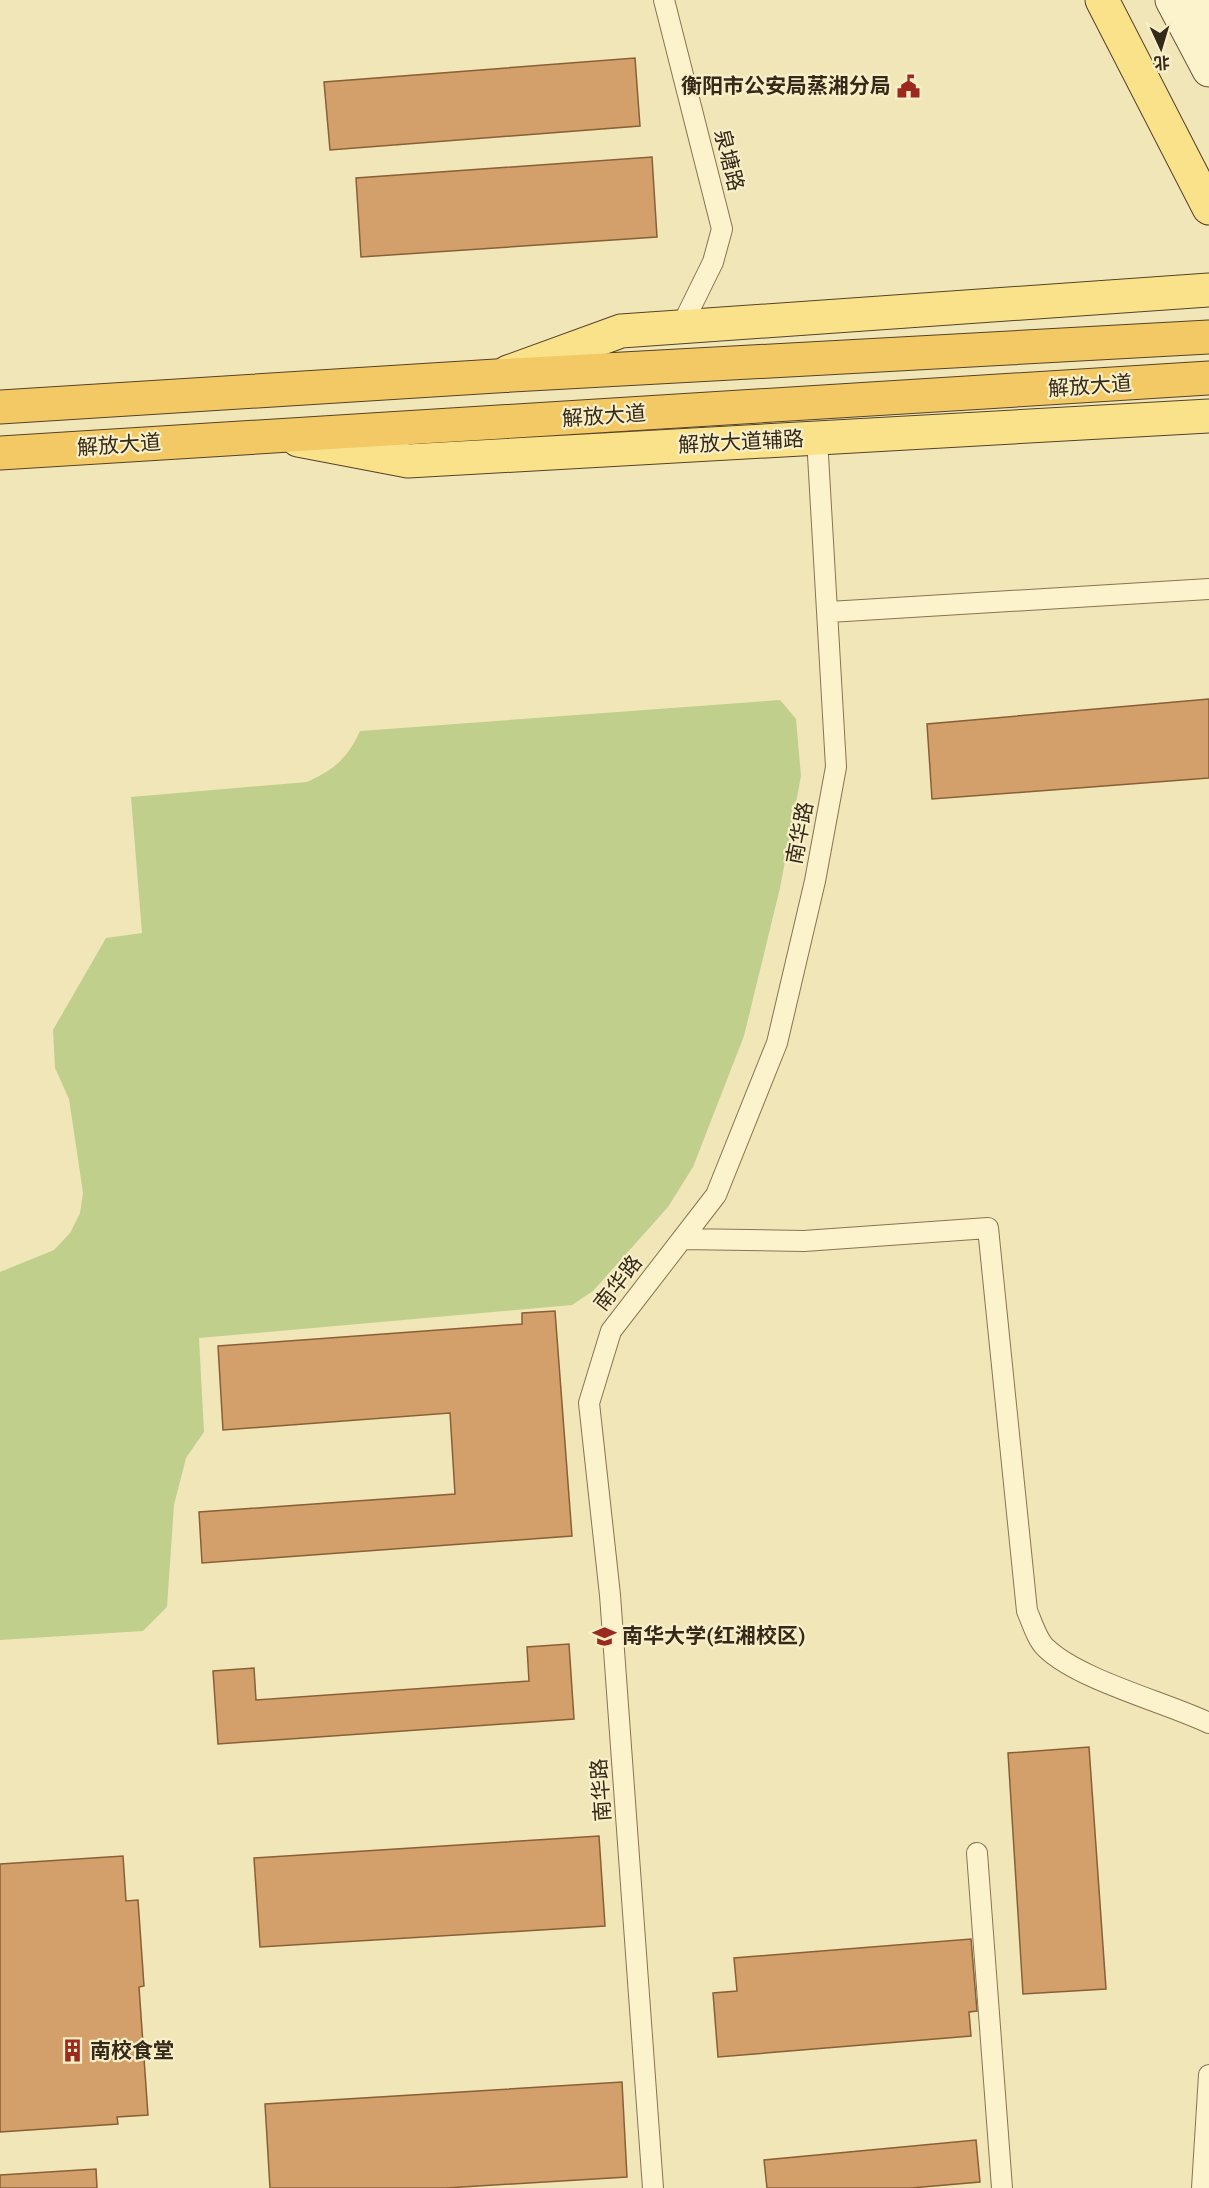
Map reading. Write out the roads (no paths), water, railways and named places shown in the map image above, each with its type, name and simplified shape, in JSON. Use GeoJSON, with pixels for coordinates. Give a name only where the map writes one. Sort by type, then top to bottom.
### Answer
{"type":"FeatureCollection","features":[{"type":"Feature","properties":{"kind":"highway","name":"解放大道"},"geometry":{"type":"LineString","coordinates":[[0,407],[496,376],[1209,337]]}},
{"type":"Feature","properties":{"kind":"highway","name":"解放大道"},"geometry":{"type":"LineString","coordinates":[[0,453],[1209,378]]}},
{"type":"Feature","properties":{"kind":"main road"},"geometry":{"type":"LineString","coordinates":[[1101,0],[1209,208]]}},
{"type":"Feature","properties":{"kind":"main road"},"geometry":{"type":"LineString","coordinates":[[1172,0],[1209,70]]}},
{"type":"Feature","properties":{"kind":"main road"},"geometry":{"type":"LineString","coordinates":[[1198,0],[1209,20]]}},
{"type":"Feature","properties":{"kind":"main road"},"geometry":{"type":"LineString","coordinates":[[496,376],[621,331],[1202,285]]}},
{"type":"Feature","properties":{"kind":"main road","name":"解放大道辅路"},"geometry":{"type":"LineString","coordinates":[[276,436],[408,461],[1209,416]]}},
{"type":"Feature","properties":{"kind":"lane","name":"泉塘路"},"geometry":{"type":"LineString","coordinates":[[664,0],[722,229],[713,262],[681,327]]}},
{"type":"Feature","properties":{"kind":"lane","name":"南华路"},"geometry":{"type":"LineString","coordinates":[[653,2188],[610,1595],[589,1402],[611,1331],[716,1195],[777,1043],[791,985],[815,881],[837,767],[817,438]]}},
{"type":"Feature","properties":{"kind":"lane"},"geometry":{"type":"LineString","coordinates":[[829,612],[1209,589]]}},
{"type":"Feature","properties":{"kind":"lane"},"geometry":{"type":"LineString","coordinates":[[682,1239],[804,1241],[988,1228],[1027,1611],[1045,1647],[1084,1673],[1174,1707],[1209,1723]]}},
{"type":"Feature","properties":{"kind":"lane"},"geometry":{"type":"LineString","coordinates":[[977,1853],[1002,2188]]}},
{"type":"Feature","properties":{"kind":"lane"},"geometry":{"type":"LineString","coordinates":[[1202,2188],[1209,2075]]}},
{"type":"Feature","properties":{"kind":"place","name":"衡阳市公安局蒸湘分局"},"geometry":{"type":"Point","coordinates":[909,86]}},
{"type":"Feature","properties":{"kind":"place","name":"南华大学(红湘校区)"},"geometry":{"type":"Point","coordinates":[604,1636]}},
{"type":"Feature","properties":{"kind":"place","name":"南校食堂"},"geometry":{"type":"Point","coordinates":[72,2051]}}]}
